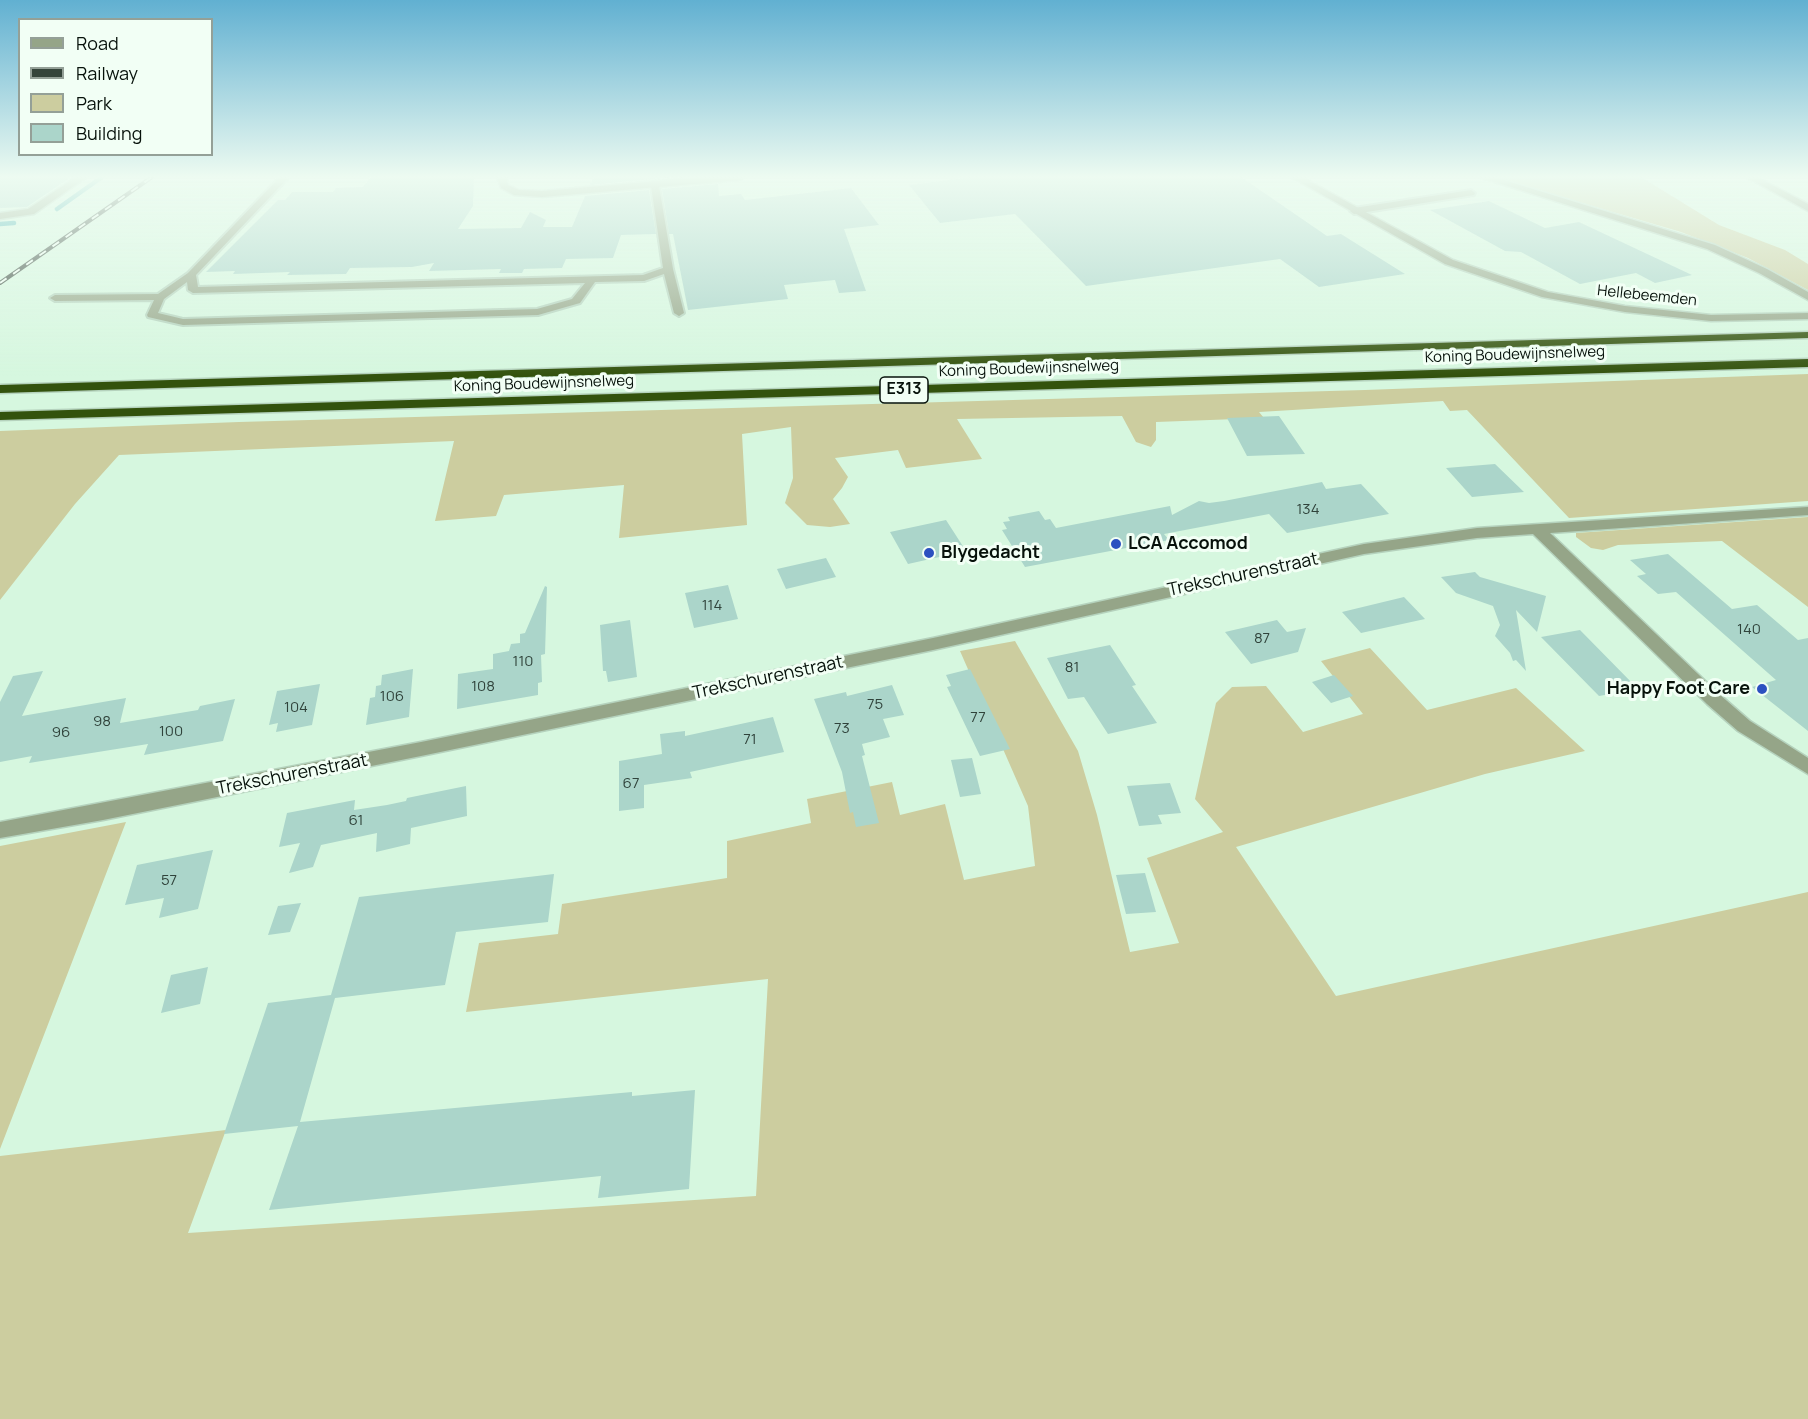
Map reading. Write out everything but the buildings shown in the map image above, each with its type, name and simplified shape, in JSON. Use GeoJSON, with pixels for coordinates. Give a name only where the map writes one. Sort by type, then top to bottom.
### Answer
{"type":"FeatureCollection","features":[{"type":"Feature","properties":{"kind":"highway","name":"Koning Boudewijnsnelweg"},"geometry":{"type":"LineString","coordinates":[[0,389],[1808,335]]}},
{"type":"Feature","properties":{"kind":"highway","name":"Koning Boudewijnsnelweg"},"geometry":{"type":"LineString","coordinates":[[0,417],[1808,363]]}},
{"type":"Feature","properties":{"kind":"street","name":"Hellebeemden"},"geometry":{"type":"LineString","coordinates":[[1414,243],[1449,262],[1546,295],[1625,309],[1712,318],[1808,316]]}},
{"type":"Feature","properties":{"kind":"street"},"geometry":{"type":"LineString","coordinates":[[1699,243],[1763,271],[1805,295]]}},
{"type":"Feature","properties":{"kind":"street","name":"Trekschurenstraat"},"geometry":{"type":"LineString","coordinates":[[0,830],[421,749],[944,641],[1364,549],[1477,533],[1808,511]]}},
{"type":"Feature","properties":{"kind":"street"},"geometry":{"type":"LineString","coordinates":[[1536,528],[1736,719],[1808,767]]}},
{"type":"Feature","properties":{"kind":"lane"},"geometry":{"type":"LineString","coordinates":[[221,243],[191,275],[160,297],[152,315],[183,322],[538,312],[576,301],[592,280]]}},
{"type":"Feature","properties":{"kind":"lane"},"geometry":{"type":"LineString","coordinates":[[664,243],[679,313]]}},
{"type":"Feature","properties":{"kind":"lane"},"geometry":{"type":"LineString","coordinates":[[191,275],[194,290],[644,278],[668,268]]}},
{"type":"Feature","properties":{"kind":"lane"},"geometry":{"type":"LineString","coordinates":[[55,298],[160,297]]}},
{"type":"Feature","properties":{"kind":"green space"},"geometry":{"type":"Polygon","coordinates":[[[1710,243],[1767,243],[1785,250],[1808,264],[1808,290],[1748,258],[1710,243]]]}},
{"type":"Feature","properties":{"kind":"green space"},"geometry":{"type":"Polygon","coordinates":[[[1808,374],[1808,501],[1569,518],[1467,410],[1450,411],[1443,401],[1259,412],[1264,418],[1156,422],[1156,440],[1151,447],[1136,442],[1122,416],[957,419],[982,459],[906,468],[898,450],[835,458],[848,477],[833,499],[850,524],[830,527],[807,525],[785,503],[793,478],[791,427],[742,434],[747,525],[619,538],[624,485],[504,495],[496,516],[435,521],[454,441],[119,455],[75,504],[0,600],[0,431],[239,422],[1365,390],[1808,374]]]}},
{"type":"Feature","properties":{"kind":"green space"},"geometry":{"type":"Polygon","coordinates":[[[1808,517],[1808,607],[1722,541],[1618,545],[1603,550],[1591,548],[1576,537],[1576,533],[1808,517]]]}},
{"type":"Feature","properties":{"kind":"green space"},"geometry":{"type":"Polygon","coordinates":[[[1015,641],[1078,751],[1097,815],[1130,952],[1179,943],[1147,858],[1223,832],[1195,799],[1216,703],[1232,687],[1266,686],[1303,732],[1363,714],[1321,661],[1370,648],[1427,710],[1516,688],[1585,751],[1485,774],[1236,847],[1336,996],[1808,892],[1808,1419],[0,1419],[0,1156],[226,1130],[188,1233],[756,1196],[768,979],[466,1012],[479,943],[558,934],[562,904],[727,878],[727,841],[811,823],[807,799],[892,782],[900,815],[945,804],[964,880],[1035,866],[1028,806],[960,651],[1015,641]]]}},
{"type":"Feature","properties":{"kind":"green space"},"geometry":{"type":"Polygon","coordinates":[[[126,822],[0,1149],[0,846],[126,822]]]}},
{"type":"Feature","properties":{"kind":"railway"},"geometry":{"type":"LineString","coordinates":[[0,283],[57,243]]}},
{"type":"Feature","properties":{"kind":"place","name":"LCA Accomod"},"geometry":{"type":"Point","coordinates":[1116,544]}},
{"type":"Feature","properties":{"kind":"place","name":"Blygedacht"},"geometry":{"type":"Point","coordinates":[929,553]}},
{"type":"Feature","properties":{"kind":"place","name":"Happy Foot Care"},"geometry":{"type":"Point","coordinates":[1762,689]}}]}
